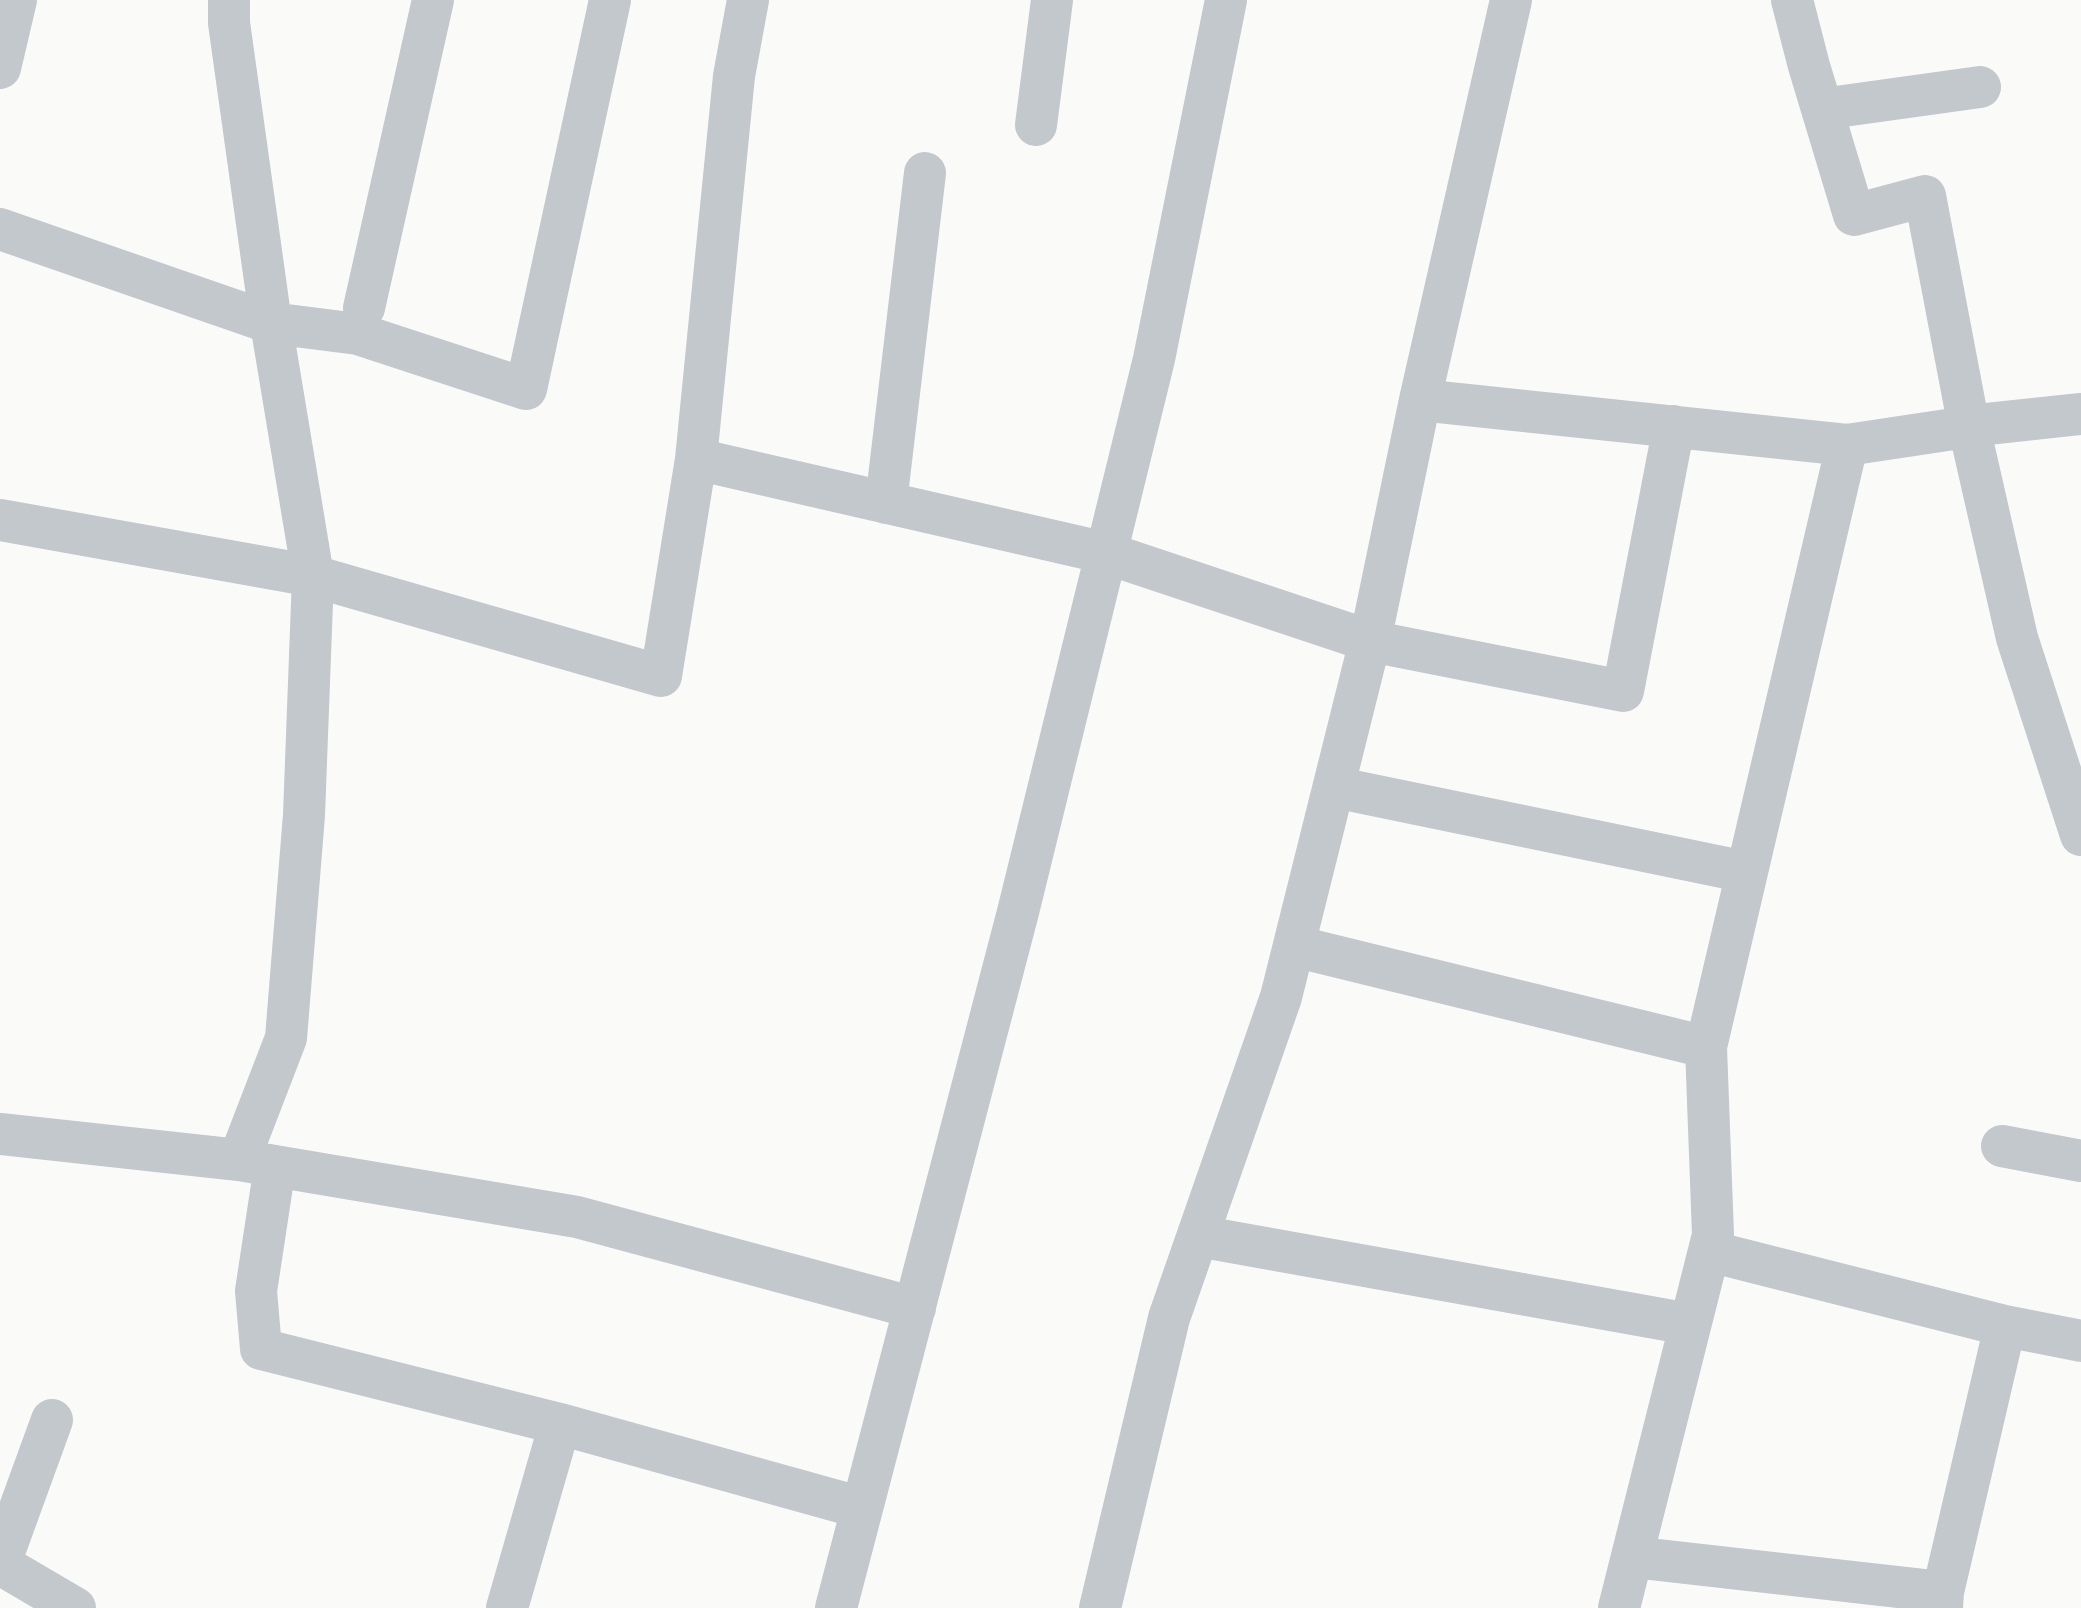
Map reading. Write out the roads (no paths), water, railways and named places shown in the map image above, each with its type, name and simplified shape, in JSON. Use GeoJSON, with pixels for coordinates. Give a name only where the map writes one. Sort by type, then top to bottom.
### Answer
{"type":"FeatureCollection","features":[{"type":"Feature","properties":{"kind":"street"},"geometry":{"type":"LineString","coordinates":[[0,68],[16,0]]}},
{"type":"Feature","properties":{"kind":"street"},"geometry":{"type":"LineString","coordinates":[[229,0],[229,23],[271,323],[313,576],[304,815],[286,1038],[257,1163],[256,1291],[261,1349],[560,1424],[862,1508]]}},
{"type":"Feature","properties":{"kind":"street"},"geometry":{"type":"LineString","coordinates":[[364,308],[433,0]]}},
{"type":"Feature","properties":{"kind":"street"},"geometry":{"type":"LineString","coordinates":[[0,229],[271,323],[358,334],[526,389],[610,0]]}},
{"type":"Feature","properties":{"kind":"street"},"geometry":{"type":"LineString","coordinates":[[0,520],[313,576],[661,676],[696,459],[734,76],[748,0]]}},
{"type":"Feature","properties":{"kind":"street"},"geometry":{"type":"LineString","coordinates":[[1036,125],[1052,0]]}},
{"type":"Feature","properties":{"kind":"street"},"geometry":{"type":"LineString","coordinates":[[836,1608],[1018,912],[1154,359],[1226,0]]}},
{"type":"Feature","properties":{"kind":"street"},"geometry":{"type":"LineString","coordinates":[[1100,1608],[1169,1318],[1281,997],[1370,641],[1420,400],[1511,0]]}},
{"type":"Feature","properties":{"kind":"street"},"geometry":{"type":"LineString","coordinates":[[1792,0],[1854,215],[1925,196],[1969,427],[2017,638],[2081,835]]}},
{"type":"Feature","properties":{"kind":"street"},"geometry":{"type":"LineString","coordinates":[[1822,109],[1980,87]]}},
{"type":"Feature","properties":{"kind":"street"},"geometry":{"type":"LineString","coordinates":[[886,503],[925,173]]}},
{"type":"Feature","properties":{"kind":"street"},"geometry":{"type":"LineString","coordinates":[[1420,400],[1847,445],[2081,414]]}},
{"type":"Feature","properties":{"kind":"street"},"geometry":{"type":"LineString","coordinates":[[696,459],[1106,553],[1370,641],[1623,691],[1674,426]]}},
{"type":"Feature","properties":{"kind":"street"},"geometry":{"type":"LineString","coordinates":[[1619,1608],[1713,1235],[1706,1047],[1847,445]]}},
{"type":"Feature","properties":{"kind":"street"},"geometry":{"type":"LineString","coordinates":[[1334,787],[1746,872]]}},
{"type":"Feature","properties":{"kind":"street"},"geometry":{"type":"LineString","coordinates":[[1294,946],[1706,1047]]}},
{"type":"Feature","properties":{"kind":"street"},"geometry":{"type":"LineString","coordinates":[[0,1134],[257,1163],[577,1217],[915,1308]]}},
{"type":"Feature","properties":{"kind":"street"},"geometry":{"type":"LineString","coordinates":[[2002,1146],[2081,1161]]}},
{"type":"Feature","properties":{"kind":"street"},"geometry":{"type":"LineString","coordinates":[[1198,1236],[1689,1324]]}},
{"type":"Feature","properties":{"kind":"street"},"geometry":{"type":"LineString","coordinates":[[1709,1251],[2005,1326],[2081,1341]]}},
{"type":"Feature","properties":{"kind":"street"},"geometry":{"type":"LineString","coordinates":[[1632,1557],[1942,1600],[2005,1326]]}},
{"type":"Feature","properties":{"kind":"street"},"geometry":{"type":"LineString","coordinates":[[52,1420],[0,1563],[75,1608]]}},
{"type":"Feature","properties":{"kind":"street"},"geometry":{"type":"LineString","coordinates":[[507,1608],[560,1424]]}}]}
